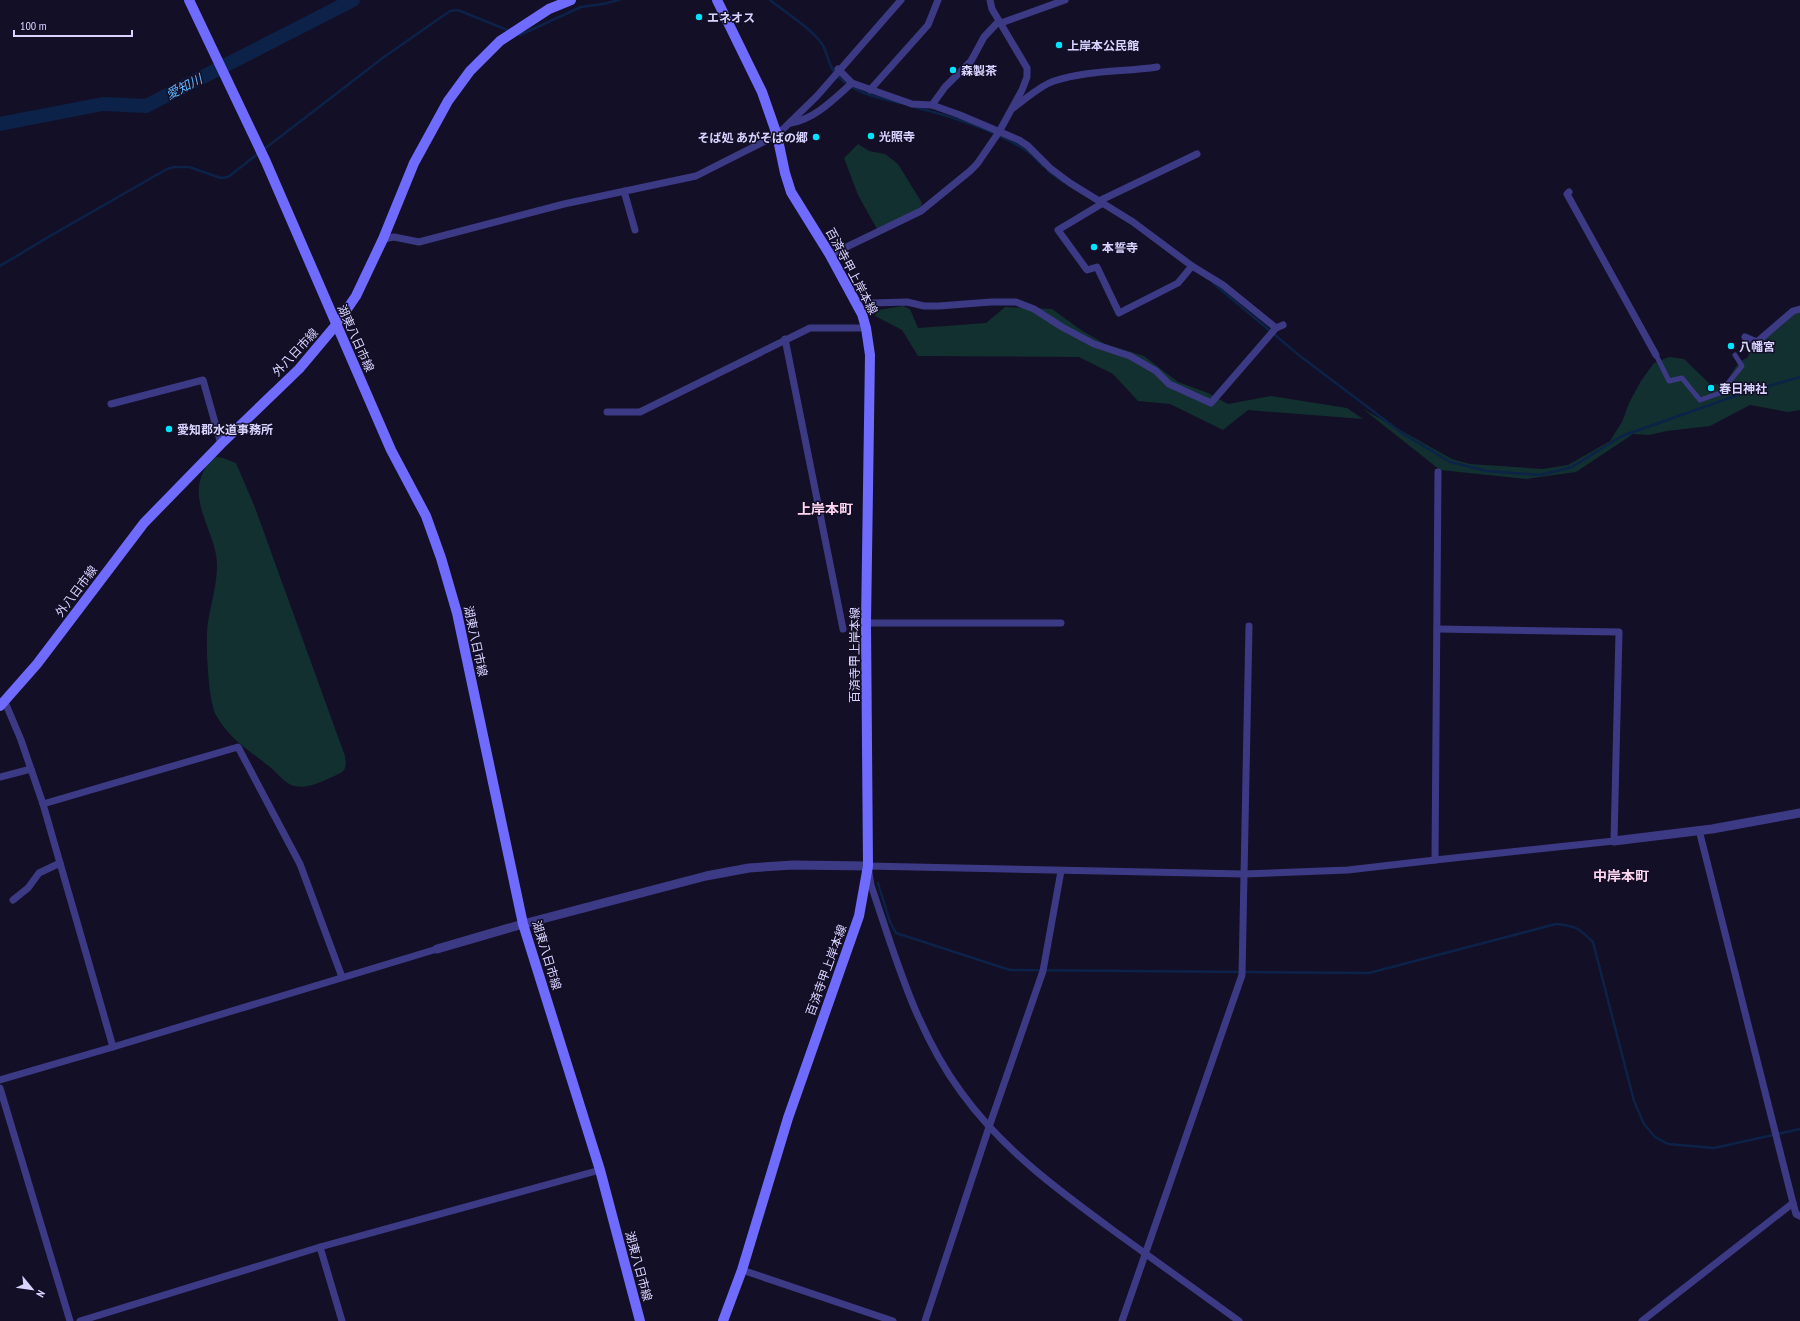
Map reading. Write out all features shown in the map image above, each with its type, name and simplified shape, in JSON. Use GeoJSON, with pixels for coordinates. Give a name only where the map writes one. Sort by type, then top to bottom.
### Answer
{"type":"FeatureCollection","features":[{"type":"Feature","properties":{"kind":"main road","name":"湖東八日市線"},"geometry":{"type":"LineString","coordinates":[[189,0],[266,162],[391,450],[426,516],[442,558],[457,613],[523,924],[600,1170],[640,1321]]}},
{"type":"Feature","properties":{"kind":"main road","name":"外八日市線"},"geometry":{"type":"LineString","coordinates":[[2,704],[37,664],[144,523],[221,444],[299,368],[336,326],[356,296],[383,239],[414,163],[448,101],[470,71],[500,41],[549,9],[571,0]]}},
{"type":"Feature","properties":{"kind":"main road","name":"百済寺甲上岸本線"},"geometry":{"type":"LineString","coordinates":[[717,0],[762,92],[777,135],[785,173],[791,192],[830,254],[862,314],[866,328],[870,356],[866,623],[868,866],[859,916],[788,1118],[742,1270],[723,1321]]}},
{"type":"Feature","properties":{"kind":"street"},"geometry":{"type":"LineString","coordinates":[[383,239],[394,236],[419,242],[564,204],[696,176],[777,135],[817,96],[838,69],[901,0]]}},
{"type":"Feature","properties":{"kind":"street"},"geometry":{"type":"LineString","coordinates":[[870,90],[928,26],[938,0]]}},
{"type":"Feature","properties":{"kind":"street"},"geometry":{"type":"LineString","coordinates":[[830,254],[921,212],[977,164],[999,132],[1022,90],[1027,77],[1027,68],[992,9],[990,0]]}},
{"type":"Feature","properties":{"kind":"street"},"geometry":{"type":"LineString","coordinates":[[932,105],[945,87],[971,61],[984,37],[1000,22],[1065,0]]}},
{"type":"Feature","properties":{"kind":"street"},"geometry":{"type":"LineString","coordinates":[[1012,109],[1040,88],[1054,81],[1089,74],[1157,67]]}},
{"type":"Feature","properties":{"kind":"street"},"geometry":{"type":"LineString","coordinates":[[838,69],[852,83],[912,104],[932,105],[960,115],[1028,146],[1050,168],[1070,183],[1133,222],[1192,266],[1223,285],[1276,328]]}},
{"type":"Feature","properties":{"kind":"street"},"geometry":{"type":"LineString","coordinates":[[790,123],[802,121],[830,102],[852,83]]}},
{"type":"Feature","properties":{"kind":"street"},"geometry":{"type":"LineString","coordinates":[[1192,266],[1178,283],[1119,313],[1097,267],[1087,270],[1058,230],[1101,202],[1197,154]]}},
{"type":"Feature","properties":{"kind":"street"},"geometry":{"type":"LineString","coordinates":[[624,191],[635,230]]}},
{"type":"Feature","properties":{"kind":"street"},"geometry":{"type":"LineString","coordinates":[[1568,192],[1567,194],[1669,381],[1682,378],[1700,400],[1720,393],[1742,366],[1735,355]]}},
{"type":"Feature","properties":{"kind":"street"},"geometry":{"type":"LineString","coordinates":[[862,314],[871,303],[907,302],[924,306],[939,306],[991,302],[1016,302],[1034,309],[1094,344],[1130,356],[1156,371],[1169,384],[1211,403],[1276,328],[1283,325]]}},
{"type":"Feature","properties":{"kind":"street"},"geometry":{"type":"LineString","coordinates":[[1745,337],[1757,342],[1793,311],[1800,309]]}},
{"type":"Feature","properties":{"kind":"street"},"geometry":{"type":"LineString","coordinates":[[607,412],[640,412],[672,398],[785,339],[810,328],[866,328]]}},
{"type":"Feature","properties":{"kind":"street"},"geometry":{"type":"LineString","coordinates":[[785,339],[843,629]]}},
{"type":"Feature","properties":{"kind":"street"},"geometry":{"type":"LineString","coordinates":[[111,404],[203,380],[221,444]]}},
{"type":"Feature","properties":{"kind":"street"},"geometry":{"type":"LineString","coordinates":[[1434,860],[1438,472]]}},
{"type":"Feature","properties":{"kind":"street"},"geometry":{"type":"LineString","coordinates":[[866,623],[1061,623]]}},
{"type":"Feature","properties":{"kind":"street"},"geometry":{"type":"LineString","coordinates":[[1122,1321],[1242,975],[1249,626]]}},
{"type":"Feature","properties":{"kind":"street"},"geometry":{"type":"LineString","coordinates":[[1437,629],[1619,632],[1614,841]]}},
{"type":"Feature","properties":{"kind":"street"},"geometry":{"type":"LineString","coordinates":[[2,704],[21,740],[43,804],[113,1047]]}},
{"type":"Feature","properties":{"kind":"street"},"geometry":{"type":"LineString","coordinates":[[43,804],[238,747],[300,864],[342,977]]}},
{"type":"Feature","properties":{"kind":"street"},"geometry":{"type":"LineString","coordinates":[[0,777],[31,769]]}},
{"type":"Feature","properties":{"kind":"street"},"geometry":{"type":"LineString","coordinates":[[0,1080],[523,924],[706,876],[749,868],[793,864],[1244,874],[1348,870],[1614,841],[1698,830],[1800,813]]}},
{"type":"Feature","properties":{"kind":"street"},"geometry":{"type":"LineString","coordinates":[[1698,830],[1793,1203],[1796,1214],[1800,1216]]}},
{"type":"Feature","properties":{"kind":"street"},"geometry":{"type":"LineString","coordinates":[[13,900],[28,888],[39,873],[60,863]]}},
{"type":"Feature","properties":{"kind":"street"},"geometry":{"type":"LineString","coordinates":[[868,866],[871,886],[911,1003],[935,1050],[960,1092],[989,1127],[1038,1174],[1239,1321]]}},
{"type":"Feature","properties":{"kind":"street"},"geometry":{"type":"LineString","coordinates":[[925,1321],[989,1127],[1043,971],[1061,871]]}},
{"type":"Feature","properties":{"kind":"street"},"geometry":{"type":"LineString","coordinates":[[0,1088],[70,1321]]}},
{"type":"Feature","properties":{"kind":"street"},"geometry":{"type":"LineString","coordinates":[[80,1321],[320,1247],[600,1170]]}},
{"type":"Feature","properties":{"kind":"street"},"geometry":{"type":"LineString","coordinates":[[1642,1321],[1793,1203]]}},
{"type":"Feature","properties":{"kind":"street"},"geometry":{"type":"LineString","coordinates":[[320,1247],[342,1321]]}},
{"type":"Feature","properties":{"kind":"street"},"geometry":{"type":"LineString","coordinates":[[742,1270],[893,1321]]}},
{"type":"Feature","properties":{"kind":"green space"},"geometry":{"type":"Polygon","coordinates":[[[858,144],[869,151],[885,154],[898,164],[922,203],[920,209],[877,229],[858,195],[844,158],[858,144]]]}},
{"type":"Feature","properties":{"kind":"green space"},"geometry":{"type":"Polygon","coordinates":[[[903,306],[910,309],[918,328],[986,323],[1005,307],[1052,309],[1081,330],[1105,344],[1144,356],[1178,382],[1208,393],[1228,404],[1271,396],[1347,408],[1363,419],[1248,410],[1223,430],[1170,404],[1138,401],[1113,374],[1079,357],[918,356],[902,330],[875,316],[878,310],[903,306]]]}},
{"type":"Feature","properties":{"kind":"green space"},"geometry":{"type":"Polygon","coordinates":[[[1800,312],[1800,410],[1788,412],[1750,405],[1710,426],[1667,431],[1649,435],[1633,434],[1576,472],[1526,479],[1440,470],[1363,409],[1452,459],[1470,464],[1543,469],[1568,465],[1610,441],[1622,422],[1629,403],[1641,381],[1654,363],[1669,357],[1684,359],[1710,384],[1724,385],[1739,362],[1747,358],[1751,351],[1796,313],[1800,312]]]}},
{"type":"Feature","properties":{"kind":"green space"},"geometry":{"type":"Polygon","coordinates":[[[216,457],[236,463],[254,505],[345,756],[346,765],[342,772],[312,785],[301,787],[291,785],[285,781],[270,767],[233,738],[221,723],[213,708],[209,684],[207,630],[215,587],[217,565],[214,545],[203,516],[199,496],[199,486],[204,470],[209,461],[216,457]]]}},
{"type":"Feature","properties":{"kind":"waterway","name":"愛知川"},"geometry":{"type":"LineString","coordinates":[[0,124],[103,104],[146,106],[353,0]]}},
{"type":"Feature","properties":{"kind":"waterway"},"geometry":{"type":"LineString","coordinates":[[516,34],[520,35],[581,7],[619,0]]}},
{"type":"Feature","properties":{"kind":"waterway"},"geometry":{"type":"LineString","coordinates":[[770,0],[818,38],[824,47],[833,70],[846,84],[872,96],[900,103]]}},
{"type":"Feature","properties":{"kind":"waterway"},"geometry":{"type":"LineString","coordinates":[[263,150],[384,57],[450,11],[458,10],[510,31]]}},
{"type":"Feature","properties":{"kind":"waterway"},"geometry":{"type":"LineString","coordinates":[[914,107],[958,120],[1002,137],[1027,151],[1043,166]]}},
{"type":"Feature","properties":{"kind":"waterway"},"geometry":{"type":"LineString","coordinates":[[0,266],[167,169],[174,167],[189,167],[221,178],[228,177],[259,153]]}},
{"type":"Feature","properties":{"kind":"waterway"},"geometry":{"type":"LineString","coordinates":[[1048,171],[1063,182]]}},
{"type":"Feature","properties":{"kind":"waterway"},"geometry":{"type":"LineString","coordinates":[[1213,283],[1300,356],[1402,433],[1450,462],[1487,471],[1540,475],[1572,467],[1622,436],[1738,395],[1800,377]]}},
{"type":"Feature","properties":{"kind":"waterway"},"geometry":{"type":"LineString","coordinates":[[878,883],[890,922],[896,933],[1010,970],[1369,973],[1556,924],[1577,928],[1593,942],[1634,1101],[1644,1124],[1655,1137],[1668,1144],[1714,1148],[1800,1129]]}},
{"type":"Feature","properties":{"kind":"place","name":"エネオス"},"geometry":{"type":"Point","coordinates":[699,17]}},
{"type":"Feature","properties":{"kind":"place","name":"上岸本公民館"},"geometry":{"type":"Point","coordinates":[1059,45]}},
{"type":"Feature","properties":{"kind":"place","name":"森製茶"},"geometry":{"type":"Point","coordinates":[953,70]}},
{"type":"Feature","properties":{"kind":"place","name":"光照寺"},"geometry":{"type":"Point","coordinates":[871,136]}},
{"type":"Feature","properties":{"kind":"place","name":"そば処 あがそばの郷"},"geometry":{"type":"Point","coordinates":[816,137]}},
{"type":"Feature","properties":{"kind":"place","name":"本誓寺"},"geometry":{"type":"Point","coordinates":[1094,247]}},
{"type":"Feature","properties":{"kind":"place","name":"八幡宮"},"geometry":{"type":"Point","coordinates":[1731,346]}},
{"type":"Feature","properties":{"kind":"place","name":"春日神社"},"geometry":{"type":"Point","coordinates":[1711,388]}},
{"type":"Feature","properties":{"kind":"place","name":"愛知郡水道事務所"},"geometry":{"type":"Point","coordinates":[169,429]}},
{"type":"Feature","properties":{"kind":"district","name":"上岸本町"},"geometry":{"type":"Point","coordinates":[825,509]}},
{"type":"Feature","properties":{"kind":"district","name":"中岸本町"},"geometry":{"type":"Point","coordinates":[1621,876]}}]}
